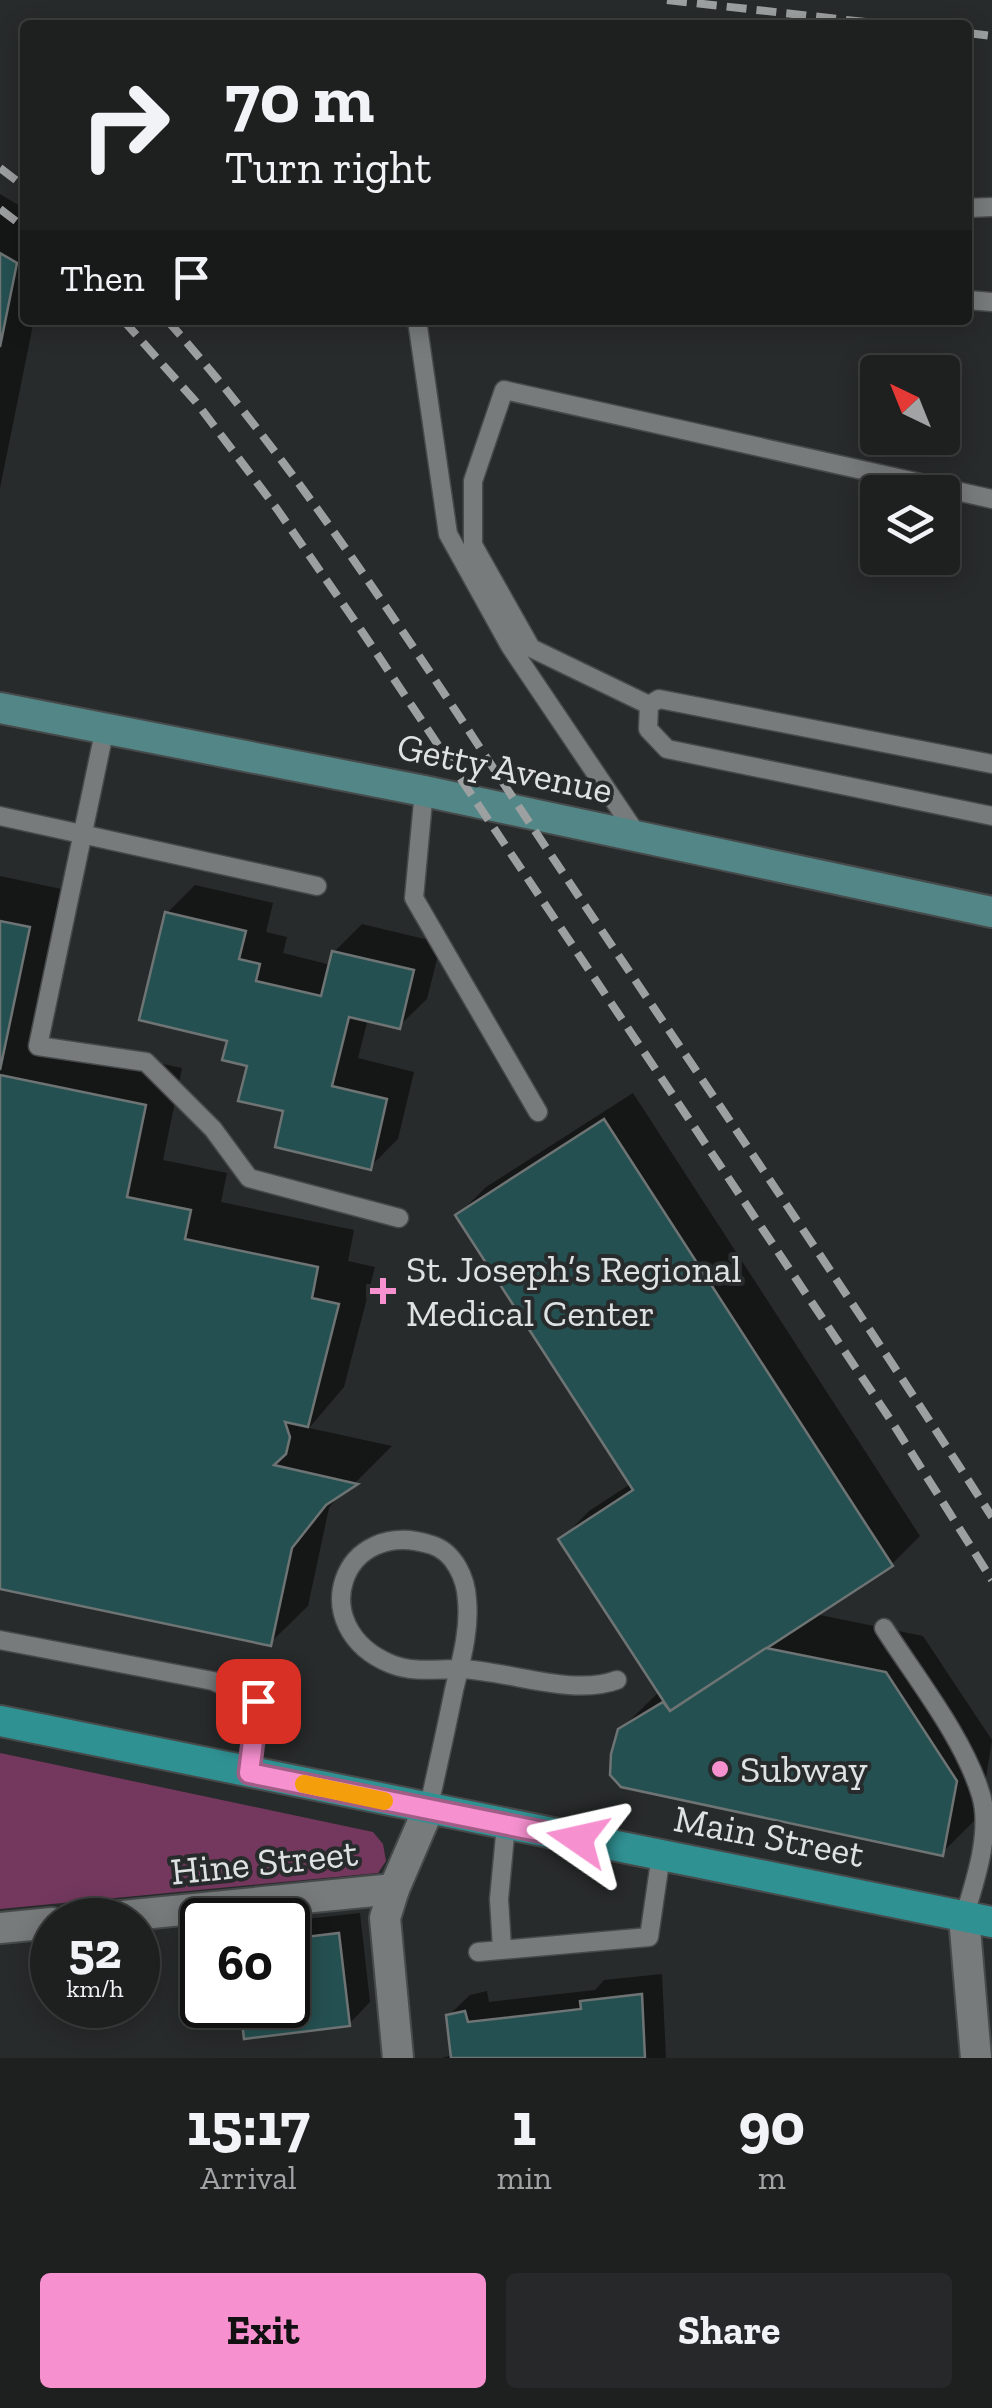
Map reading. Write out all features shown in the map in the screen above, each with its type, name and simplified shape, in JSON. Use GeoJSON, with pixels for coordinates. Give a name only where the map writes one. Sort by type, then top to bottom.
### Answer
{"type":"FeatureCollection","features":[{"type":"Feature","properties":{"kind":"main road","name":"Getty Avenue"},"geometry":{"type":"LineString","coordinates":[[0,708],[991,908]]}},
{"type":"Feature","properties":{"kind":"main road","name":"Main Street"},"geometry":{"type":"LineString","coordinates":[[0,1722],[978,1920]]}},
{"type":"Feature","properties":{"kind":"street"},"geometry":{"type":"LineString","coordinates":[[398,2058],[386,1928],[394,1889],[428,1810]]}},
{"type":"Feature","properties":{"kind":"street","name":"Hine Street"},"geometry":{"type":"LineString","coordinates":[[160,1912],[394,1889]]}},
{"type":"Feature","properties":{"kind":"street"},"geometry":{"type":"LineString","coordinates":[[976,2058],[978,1920]]}},
{"type":"Feature","properties":{"kind":"street"},"geometry":{"type":"LineString","coordinates":[[0,1928],[30,1925]]}},
{"type":"Feature","properties":{"kind":"lane"},"geometry":{"type":"LineString","coordinates":[[418,325],[448,534],[510,646],[638,836]]}},
{"type":"Feature","properties":{"kind":"lane"},"geometry":{"type":"LineString","coordinates":[[992,499],[504,390],[473,481],[473,545],[531,648],[649,704],[660,699],[992,764]]}},
{"type":"Feature","properties":{"kind":"lane"},"geometry":{"type":"LineString","coordinates":[[649,704],[648,729],[667,749],[992,816]]}},
{"type":"Feature","properties":{"kind":"lane"},"geometry":{"type":"LineString","coordinates":[[104,728],[38,1046],[146,1062],[212,1129],[250,1178],[398,1218]]}},
{"type":"Feature","properties":{"kind":"lane"},"geometry":{"type":"LineString","coordinates":[[424,791],[414,898],[538,1112]]}},
{"type":"Feature","properties":{"kind":"lane"},"geometry":{"type":"LineString","coordinates":[[0,816],[317,886]]}},
{"type":"Feature","properties":{"kind":"lane"},"geometry":{"type":"LineString","coordinates":[[428,1810],[459,1669],[468,1625],[468,1596],[458,1566],[438,1547],[410,1539],[388,1542],[362,1553],[346,1570],[340,1592],[344,1623],[363,1647],[391,1664],[422,1671],[459,1669],[573,1685],[600,1686],[617,1680]]}},
{"type":"Feature","properties":{"kind":"lane"},"geometry":{"type":"LineString","coordinates":[[884,1628],[959,1748],[982,1798],[978,1920]]}},
{"type":"Feature","properties":{"kind":"lane"},"geometry":{"type":"LineString","coordinates":[[0,1640],[213,1681],[258,1701],[249,1773]]}},
{"type":"Feature","properties":{"kind":"lane"},"geometry":{"type":"LineString","coordinates":[[502,1948],[498,1899],[506,1825]]}},
{"type":"Feature","properties":{"kind":"lane"},"geometry":{"type":"LineString","coordinates":[[478,1952],[648,1938],[660,1855]]}},
{"type":"Feature","properties":{"kind":"shaded area"},"geometry":{"type":"Polygon","coordinates":[[[0,1753],[373,1832],[383,1844],[386,1861],[378,1873],[116,1898],[30,1898],[30,1906],[0,1909],[0,1753]]]}},
{"type":"Feature","properties":{"kind":"building"},"geometry":{"type":"Polygon","coordinates":[[[0,253],[17,263],[0,347],[0,253]]]}},
{"type":"Feature","properties":{"kind":"building"},"geometry":{"type":"Polygon","coordinates":[[[165,912],[246,931],[239,959],[260,964],[256,981],[321,996],[332,951],[414,970],[400,1029],[349,1017],[332,1086],[387,1099],[371,1170],[275,1147],[283,1111],[238,1101],[247,1066],[222,1060],[227,1041],[139,1020],[165,912]]]}},
{"type":"Feature","properties":{"kind":"building"},"geometry":{"type":"Polygon","coordinates":[[[0,921],[30,927],[0,1070],[0,921]]]}},
{"type":"Feature","properties":{"kind":"building"},"geometry":{"type":"Polygon","coordinates":[[[0,1075],[146,1105],[127,1197],[191,1210],[185,1239],[318,1267],[312,1298],[339,1304],[308,1427],[285,1422],[290,1437],[286,1454],[274,1465],[358,1484],[326,1505],[292,1548],[271,1646],[0,1589],[0,1075]]]}},
{"type":"Feature","properties":{"kind":"building"},"geometry":{"type":"Polygon","coordinates":[[[604,1119],[893,1566],[670,1711],[558,1539],[633,1490],[455,1215],[604,1119]]]}},
{"type":"Feature","properties":{"kind":"building"},"geometry":{"type":"Polygon","coordinates":[[[766,1648],[886,1672],[957,1781],[943,1856],[621,1787],[610,1775],[618,1729],[663,1702],[670,1711],[766,1648]]]}},
{"type":"Feature","properties":{"kind":"building"},"geometry":{"type":"Polygon","coordinates":[[[339,1933],[350,2026],[244,2039],[243,2028],[310,2028],[310,1936],[339,1933]]]}},
{"type":"Feature","properties":{"kind":"building"},"geometry":{"type":"Polygon","coordinates":[[[642,1994],[645,2058],[451,2058],[446,2015],[465,2011],[468,2022],[581,2009],[580,2001],[642,1994]]]}},
{"type":"Feature","properties":{"kind":"railway"},"geometry":{"type":"LineString","coordinates":[[667,0],[847,20]]}},
{"type":"Feature","properties":{"kind":"railway"},"geometry":{"type":"LineString","coordinates":[[972,34],[992,36]]}},
{"type":"Feature","properties":{"kind":"railway"},"geometry":{"type":"LineString","coordinates":[[0,168],[20,183]]}},
{"type":"Feature","properties":{"kind":"railway"},"geometry":{"type":"LineString","coordinates":[[0,209],[20,224]]}},
{"type":"Feature","properties":{"kind":"railway"},"geometry":{"type":"LineString","coordinates":[[127,325],[196,402],[359,627],[892,1422],[992,1580]]}},
{"type":"Feature","properties":{"kind":"railway"},"geometry":{"type":"LineString","coordinates":[[171,325],[271,446],[367,579],[992,1517]]}},
{"type":"Feature","properties":{"kind":"slow traffic"},"geometry":{"type":"LineString","coordinates":[[304,1784],[384,1801]]}},
{"type":"Feature","properties":{"kind":"place","name":"St. Joseph’s Regional Medical Center"},"geometry":{"type":"Point","coordinates":[383,1291]}},
{"type":"Feature","properties":{"kind":"place","name":"Subway"},"geometry":{"type":"Point","coordinates":[720,1769]}},
{"type":"Feature","properties":{"kind":"route"},"geometry":{"type":"LineString","coordinates":[[258,1701],[249,1773],[578,1839]]}}]}
